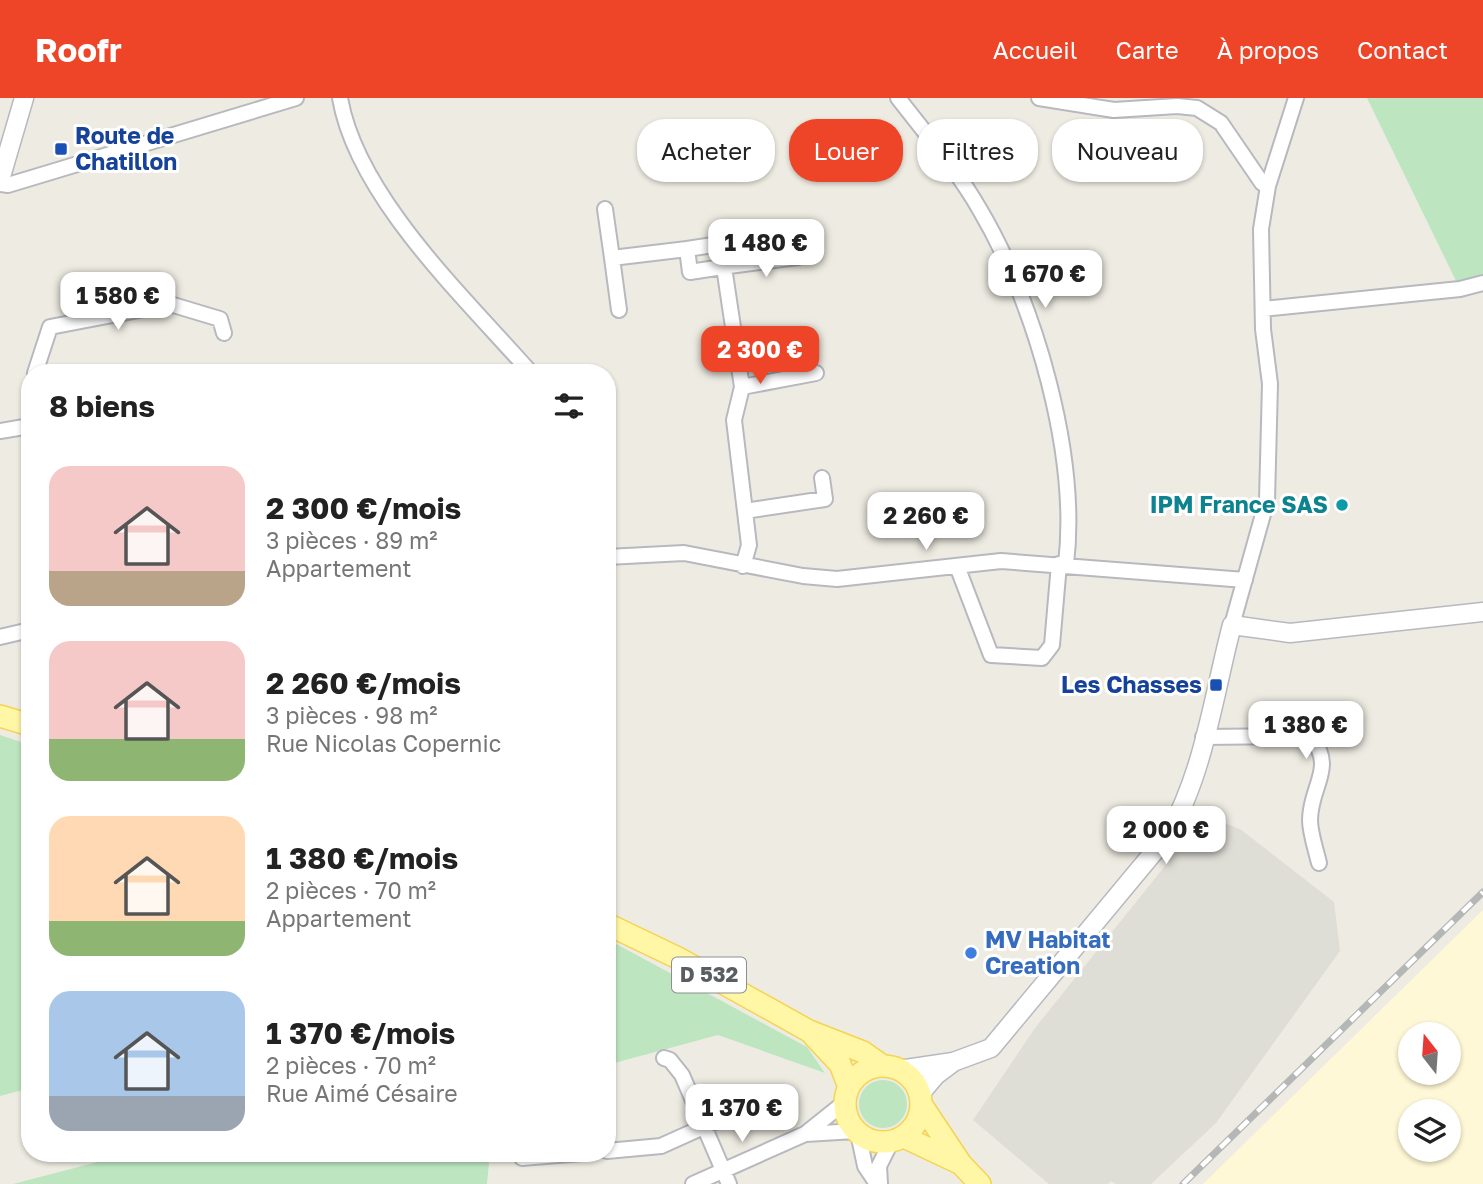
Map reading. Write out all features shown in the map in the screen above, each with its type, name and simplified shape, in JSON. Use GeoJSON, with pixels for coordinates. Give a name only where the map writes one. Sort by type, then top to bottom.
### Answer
{"type":"FeatureCollection","features":[{"type":"Feature","properties":{"kind":"main road"},"geometry":{"type":"LineString","coordinates":[[0,716],[21,722]]}},
{"type":"Feature","properties":{"kind":"main road","name":"D 532"},"geometry":{"type":"LineString","coordinates":[[616,928],[678,958],[809,1031],[863,1052],[891,1068]]}},
{"type":"Feature","properties":{"kind":"main road","name":"D 532"},"geometry":{"type":"LineString","coordinates":[[809,1031],[835,1058],[847,1094]]}},
{"type":"Feature","properties":{"kind":"main road"},"geometry":{"type":"LineString","coordinates":[[961,1164],[897,1139],[879,1142],[857,1132],[847,1118],[847,1094],[863,1072],[891,1068],[908,1076],[961,1164],[980,1184]]}},
{"type":"Feature","properties":{"kind":"main road"},"geometry":{"type":"LineString","coordinates":[[897,1139],[919,1117],[921,1099]]}},
{"type":"Feature","properties":{"kind":"street"},"geometry":{"type":"LineString","coordinates":[[24,98],[0,182],[8,185],[296,98]]}},
{"type":"Feature","properties":{"kind":"street"},"geometry":{"type":"LineString","coordinates":[[340,98],[360,155],[380,191],[420,248],[523,364]]}},
{"type":"Feature","properties":{"kind":"street"},"geometry":{"type":"LineString","coordinates":[[898,98],[957,174],[981,211],[1038,338],[1063,455],[1063,564],[1052,645],[1042,658],[990,655],[957,566]]}},
{"type":"Feature","properties":{"kind":"street"},"geometry":{"type":"LineString","coordinates":[[1039,98],[1114,110],[1177,106],[1197,108],[1221,123],[1262,183],[1268,186]]}},
{"type":"Feature","properties":{"kind":"street"},"geometry":{"type":"LineString","coordinates":[[891,1068],[953,1062],[991,1048],[1168,835],[1185,800],[1267,500],[1270,384],[1263,309],[1261,229],[1268,186],[1296,98]]}},
{"type":"Feature","properties":{"kind":"street"},"geometry":{"type":"LineString","coordinates":[[605,209],[619,310]]}},
{"type":"Feature","properties":{"kind":"street"},"geometry":{"type":"LineString","coordinates":[[612,258],[726,243],[742,387],[734,420],[749,545],[743,566]]}},
{"type":"Feature","properties":{"kind":"street"},"geometry":{"type":"LineString","coordinates":[[687,249],[690,272],[798,257]]}},
{"type":"Feature","properties":{"kind":"street"},"geometry":{"type":"LineString","coordinates":[[1263,309],[1460,289],[1483,283]]}},
{"type":"Feature","properties":{"kind":"street"},"geometry":{"type":"LineString","coordinates":[[37,364],[50,327],[170,304],[220,319],[224,333]]}},
{"type":"Feature","properties":{"kind":"street"},"geometry":{"type":"LineString","coordinates":[[742,387],[816,373]]}},
{"type":"Feature","properties":{"kind":"street"},"geometry":{"type":"LineString","coordinates":[[0,430],[21,427]]}},
{"type":"Feature","properties":{"kind":"street"},"geometry":{"type":"LineString","coordinates":[[745,511],[825,499],[822,478]]}},
{"type":"Feature","properties":{"kind":"street"},"geometry":{"type":"LineString","coordinates":[[616,557],[684,553],[743,566],[838,579],[1001,561],[1245,580]]}},
{"type":"Feature","properties":{"kind":"street"},"geometry":{"type":"LineString","coordinates":[[1232,625],[1290,633],[1483,612]]}},
{"type":"Feature","properties":{"kind":"street"},"geometry":{"type":"LineString","coordinates":[[0,637],[21,632]]}},
{"type":"Feature","properties":{"kind":"street"},"geometry":{"type":"LineString","coordinates":[[1203,737],[1310,736],[1319,746],[1324,760],[1310,820],[1319,863]]}},
{"type":"Feature","properties":{"kind":"street"},"geometry":{"type":"LineString","coordinates":[[664,1058],[670,1060],[682,1076],[726,1178]]}},
{"type":"Feature","properties":{"kind":"street"},"geometry":{"type":"LineString","coordinates":[[921,1099],[936,1075],[953,1062]]}},
{"type":"Feature","properties":{"kind":"street"},"geometry":{"type":"LineString","coordinates":[[694,1184],[726,1178],[805,1134],[847,1094]]}},
{"type":"Feature","properties":{"kind":"street"},"geometry":{"type":"LineString","coordinates":[[616,1150],[661,1146],[774,1095]]}},
{"type":"Feature","properties":{"kind":"street"},"geometry":{"type":"LineString","coordinates":[[805,1134],[857,1132],[866,1166],[879,1184]]}},
{"type":"Feature","properties":{"kind":"street"},"geometry":{"type":"LineString","coordinates":[[879,1184],[879,1166],[897,1139]]}},
{"type":"Feature","properties":{"kind":"shaded area"},"geometry":{"type":"Polygon","coordinates":[[[1205,816],[1240,829],[1334,902],[1340,951],[1216,1123],[1151,1184],[1116,1184],[1111,1181],[1108,1184],[1049,1184],[973,1120],[1035,1028],[1205,816]]]}},
{"type":"Feature","properties":{"kind":"shaded area"},"geometry":{"type":"Polygon","coordinates":[[[1483,910],[1483,1184],[1203,1184],[1483,910]]]}},
{"type":"Feature","properties":{"kind":"green space"},"geometry":{"type":"Polygon","coordinates":[[[1367,98],[1483,98],[1483,278],[1457,283],[1367,98]]]}},
{"type":"Feature","properties":{"kind":"green space"},"geometry":{"type":"Polygon","coordinates":[[[0,735],[21,742],[21,1090],[0,1096],[0,735]]]}},
{"type":"Feature","properties":{"kind":"green space"},"geometry":{"type":"Polygon","coordinates":[[[616,944],[807,1047],[825,1073],[718,1035],[616,1063],[616,944]]]}},
{"type":"Feature","properties":{"kind":"green space"},"geometry":{"type":"Polygon","coordinates":[[[883,1080],[900,1087],[907,1104],[900,1121],[883,1128],[866,1121],[859,1104],[866,1087],[883,1080]]]}},
{"type":"Feature","properties":{"kind":"green space"},"geometry":{"type":"Polygon","coordinates":[[[97,1162],[489,1162],[487,1184],[13,1184],[97,1162]]]}},
{"type":"Feature","properties":{"kind":"railway"},"geometry":{"type":"LineString","coordinates":[[1183,1184],[1483,892]]}},
{"type":"Feature","properties":{"kind":"place","name":"Route de Chatillon"},"geometry":{"type":"Point","coordinates":[61,149]}},
{"type":"Feature","properties":{"kind":"place","name":"IPM France SAS"},"geometry":{"type":"Point","coordinates":[1342,505]}},
{"type":"Feature","properties":{"kind":"place","name":"Les Chasses"},"geometry":{"type":"Point","coordinates":[1216,685]}},
{"type":"Feature","properties":{"kind":"place","name":"MV Habitat Creation"},"geometry":{"type":"Point","coordinates":[971,953]}}]}
